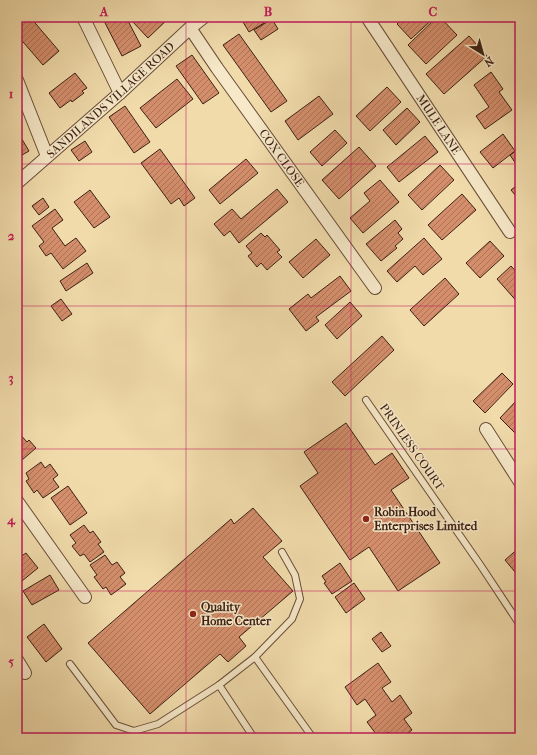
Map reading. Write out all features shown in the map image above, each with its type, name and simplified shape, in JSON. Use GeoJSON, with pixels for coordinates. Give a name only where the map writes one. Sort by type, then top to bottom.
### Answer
{"type":"FeatureCollection","features":[{"type":"Feature","properties":{"kind":"street"},"geometry":{"type":"LineString","coordinates":[[83,17],[120,93]]}},
{"type":"Feature","properties":{"kind":"street","name":"SANDILANDS VILLAGE ROAD"},"geometry":{"type":"LineString","coordinates":[[17,183],[204,17]]}},
{"type":"Feature","properties":{"kind":"street","name":"MULE LANE"},"geometry":{"type":"LineString","coordinates":[[368,17],[510,232]]}},
{"type":"Feature","properties":{"kind":"street","name":"COX CLOSE"},"geometry":{"type":"LineString","coordinates":[[190,28],[374,288]]}},
{"type":"Feature","properties":{"kind":"street"},"geometry":{"type":"LineString","coordinates":[[17,80],[47,156]]}},
{"type":"Feature","properties":{"kind":"street"},"geometry":{"type":"LineString","coordinates":[[486,429],[520,482]]}},
{"type":"Feature","properties":{"kind":"street"},"geometry":{"type":"LineString","coordinates":[[17,501],[85,597]]}},
{"type":"Feature","properties":{"kind":"street"},"geometry":{"type":"LineString","coordinates":[[17,660],[25,673]]}},
{"type":"Feature","properties":{"kind":"lane","name":"PRINLESS COURT"},"geometry":{"type":"LineString","coordinates":[[366,400],[520,625]]}},
{"type":"Feature","properties":{"kind":"lane"},"geometry":{"type":"LineString","coordinates":[[70,664],[116,726],[134,731],[158,724],[220,685],[255,657],[292,619],[300,599],[295,575],[282,552]]}},
{"type":"Feature","properties":{"kind":"lane"},"geometry":{"type":"LineString","coordinates":[[255,657],[313,738]]}},
{"type":"Feature","properties":{"kind":"lane"},"geometry":{"type":"LineString","coordinates":[[220,685],[254,738]]}},
{"type":"Feature","properties":{"kind":"building"},"geometry":{"type":"Polygon","coordinates":[[[22,17],[30,17],[59,51],[43,65],[17,35],[17,21],[22,17]]]}},
{"type":"Feature","properties":{"kind":"building"},"geometry":{"type":"Polygon","coordinates":[[[102,17],[126,17],[141,46],[122,56],[102,17]]]}},
{"type":"Feature","properties":{"kind":"building"},"geometry":{"type":"Polygon","coordinates":[[[136,17],[170,17],[148,38],[132,21],[136,17]]]}},
{"type":"Feature","properties":{"kind":"building"},"geometry":{"type":"Polygon","coordinates":[[[240,17],[260,17],[264,23],[249,32],[240,17]]]}},
{"type":"Feature","properties":{"kind":"building"},"geometry":{"type":"Polygon","coordinates":[[[404,17],[435,17],[411,39],[397,24],[404,17]]]}},
{"type":"Feature","properties":{"kind":"building"},"geometry":{"type":"Polygon","coordinates":[[[437,17],[440,17],[457,35],[426,64],[408,45],[437,17]]]}},
{"type":"Feature","properties":{"kind":"building"},"geometry":{"type":"Polygon","coordinates":[[[272,19],[278,29],[261,40],[254,30],[272,19]]]}},
{"type":"Feature","properties":{"kind":"building"},"geometry":{"type":"Polygon","coordinates":[[[239,34],[287,101],[271,112],[223,45],[239,34]]]}},
{"type":"Feature","properties":{"kind":"building"},"geometry":{"type":"Polygon","coordinates":[[[469,36],[487,56],[444,94],[426,74],[469,36]]]}},
{"type":"Feature","properties":{"kind":"building"},"geometry":{"type":"Polygon","coordinates":[[[192,55],[219,93],[203,104],[176,66],[192,55]]]}},
{"type":"Feature","properties":{"kind":"building"},"geometry":{"type":"Polygon","coordinates":[[[491,72],[503,89],[499,92],[512,110],[485,129],[476,116],[489,107],[474,85],[491,72]]]}},
{"type":"Feature","properties":{"kind":"building"},"geometry":{"type":"Polygon","coordinates":[[[75,73],[87,88],[82,91],[84,93],[72,102],[71,100],[60,108],[49,93],[75,73]]]}},
{"type":"Feature","properties":{"kind":"building"},"geometry":{"type":"Polygon","coordinates":[[[177,79],[193,99],[156,128],[140,108],[177,79]]]}},
{"type":"Feature","properties":{"kind":"building"},"geometry":{"type":"Polygon","coordinates":[[[387,87],[401,102],[370,131],[356,116],[387,87]]]}},
{"type":"Feature","properties":{"kind":"building"},"geometry":{"type":"Polygon","coordinates":[[[319,96],[333,114],[298,140],[285,121],[319,96]]]}},
{"type":"Feature","properties":{"kind":"building"},"geometry":{"type":"Polygon","coordinates":[[[125,106],[150,142],[134,153],[109,117],[125,106]]]}},
{"type":"Feature","properties":{"kind":"building"},"geometry":{"type":"Polygon","coordinates":[[[407,108],[420,122],[396,145],[383,130],[407,108]]]}},
{"type":"Feature","properties":{"kind":"building"},"geometry":{"type":"Polygon","coordinates":[[[335,130],[347,143],[322,166],[310,152],[335,130]]]}},
{"type":"Feature","properties":{"kind":"building"},"geometry":{"type":"Polygon","coordinates":[[[17,131],[29,151],[17,158],[17,131]]]}},
{"type":"Feature","properties":{"kind":"building"},"geometry":{"type":"Polygon","coordinates":[[[503,134],[515,151],[493,168],[480,152],[503,134]]]}},
{"type":"Feature","properties":{"kind":"building"},"geometry":{"type":"Polygon","coordinates":[[[425,136],[438,152],[399,182],[387,167],[425,136]]]}},
{"type":"Feature","properties":{"kind":"building"},"geometry":{"type":"Polygon","coordinates":[[[85,141],[92,152],[79,161],[71,150],[85,141]]]}},
{"type":"Feature","properties":{"kind":"building"},"geometry":{"type":"Polygon","coordinates":[[[359,147],[376,166],[339,199],[322,180],[359,147]]]}},
{"type":"Feature","properties":{"kind":"building"},"geometry":{"type":"Polygon","coordinates":[[[520,148],[520,170],[510,155],[520,148]]]}},
{"type":"Feature","properties":{"kind":"building"},"geometry":{"type":"Polygon","coordinates":[[[160,149],[195,198],[184,206],[179,198],[171,204],[141,163],[160,149]]]}},
{"type":"Feature","properties":{"kind":"building"},"geometry":{"type":"Polygon","coordinates":[[[246,159],[258,173],[220,204],[209,190],[246,159]]]}},
{"type":"Feature","properties":{"kind":"building"},"geometry":{"type":"Polygon","coordinates":[[[440,165],[454,180],[422,210],[408,195],[440,165]]]}},
{"type":"Feature","properties":{"kind":"building"},"geometry":{"type":"Polygon","coordinates":[[[380,180],[399,202],[363,233],[350,218],[370,201],[364,193],[380,180]]]}},
{"type":"Feature","properties":{"kind":"building"},"geometry":{"type":"Polygon","coordinates":[[[520,183],[520,201],[511,190],[520,183]]]}},
{"type":"Feature","properties":{"kind":"building"},"geometry":{"type":"Polygon","coordinates":[[[277,189],[288,202],[239,243],[230,231],[224,236],[214,224],[232,209],[241,219],[277,189]]]}},
{"type":"Feature","properties":{"kind":"building"},"geometry":{"type":"Polygon","coordinates":[[[90,190],[110,217],[94,228],[74,202],[90,190]]]}},
{"type":"Feature","properties":{"kind":"building"},"geometry":{"type":"Polygon","coordinates":[[[462,194],[476,210],[442,240],[428,225],[462,194]]]}},
{"type":"Feature","properties":{"kind":"building"},"geometry":{"type":"Polygon","coordinates":[[[43,198],[49,207],[39,215],[32,206],[43,198]]]}},
{"type":"Feature","properties":{"kind":"building"},"geometry":{"type":"Polygon","coordinates":[[[55,209],[63,220],[52,228],[65,246],[76,238],[86,251],[63,269],[51,253],[46,256],[39,246],[44,242],[32,226],[55,209]]]}},
{"type":"Feature","properties":{"kind":"building"},"geometry":{"type":"Polygon","coordinates":[[[395,220],[402,229],[398,233],[403,239],[395,246],[397,248],[381,261],[366,244],[395,220]]]}},
{"type":"Feature","properties":{"kind":"building"},"geometry":{"type":"Polygon","coordinates":[[[261,233],[265,237],[267,235],[280,250],[277,252],[282,257],[267,270],[261,263],[257,267],[248,256],[252,253],[246,246],[261,233]]]}},
{"type":"Feature","properties":{"kind":"building"},"geometry":{"type":"Polygon","coordinates":[[[424,238],[442,259],[423,275],[415,266],[397,282],[387,271],[424,238]]]}},
{"type":"Feature","properties":{"kind":"building"},"geometry":{"type":"Polygon","coordinates":[[[316,239],[330,255],[303,278],[289,262],[316,239]]]}},
{"type":"Feature","properties":{"kind":"building"},"geometry":{"type":"Polygon","coordinates":[[[490,241],[504,256],[480,278],[466,263],[490,241]]]}},
{"type":"Feature","properties":{"kind":"building"},"geometry":{"type":"Polygon","coordinates":[[[87,263],[93,273],[66,291],[60,281],[87,263]]]}},
{"type":"Feature","properties":{"kind":"building"},"geometry":{"type":"Polygon","coordinates":[[[511,266],[520,276],[520,305],[497,279],[511,266]]]}},
{"type":"Feature","properties":{"kind":"building"},"geometry":{"type":"Polygon","coordinates":[[[340,276],[351,291],[316,317],[319,321],[306,331],[289,309],[308,294],[311,298],[340,276]]]}},
{"type":"Feature","properties":{"kind":"building"},"geometry":{"type":"Polygon","coordinates":[[[445,278],[459,294],[424,326],[410,310],[445,278]]]}},
{"type":"Feature","properties":{"kind":"building"},"geometry":{"type":"Polygon","coordinates":[[[61,299],[72,314],[62,321],[51,306],[61,299]]]}},
{"type":"Feature","properties":{"kind":"building"},"geometry":{"type":"Polygon","coordinates":[[[350,302],[362,316],[337,339],[325,325],[350,302]]]}},
{"type":"Feature","properties":{"kind":"building"},"geometry":{"type":"Polygon","coordinates":[[[382,336],[394,350],[345,396],[332,382],[382,336]]]}},
{"type":"Feature","properties":{"kind":"building"},"geometry":{"type":"Polygon","coordinates":[[[502,373],[513,384],[485,413],[473,401],[502,373]]]}},
{"type":"Feature","properties":{"kind":"building"},"geometry":{"type":"Polygon","coordinates":[[[518,399],[520,401],[520,428],[515,433],[500,418],[518,399]]]}},
{"type":"Feature","properties":{"kind":"building","name":"Robin Hood Enterprises Limited"},"geometry":{"type":"Polygon","coordinates":[[[346,423],[375,465],[392,453],[409,478],[391,490],[440,563],[398,591],[369,547],[350,560],[300,486],[318,473],[304,452],[346,423]]]}},
{"type":"Feature","properties":{"kind":"building"},"geometry":{"type":"Polygon","coordinates":[[[17,431],[27,442],[29,440],[36,448],[22,460],[17,455],[17,431]]]}},
{"type":"Feature","properties":{"kind":"building"},"geometry":{"type":"Polygon","coordinates":[[[41,462],[45,468],[50,464],[58,475],[53,479],[59,487],[43,498],[37,490],[34,493],[26,481],[29,479],[26,473],[41,462]]]}},
{"type":"Feature","properties":{"kind":"building"},"geometry":{"type":"Polygon","coordinates":[[[68,486],[87,513],[70,525],[51,498],[68,486]]]}},
{"type":"Feature","properties":{"kind":"building","name":"Quality Home Center"},"geometry":{"type":"Polygon","coordinates":[[[253,508],[282,541],[263,557],[293,591],[239,637],[246,646],[228,662],[220,654],[150,714],[88,643],[231,519],[234,524],[253,508]]]}},
{"type":"Feature","properties":{"kind":"building"},"geometry":{"type":"Polygon","coordinates":[[[84,525],[90,533],[93,531],[101,542],[98,544],[104,552],[90,562],[84,554],[80,556],[72,546],[76,543],[70,535],[84,525]]]}},
{"type":"Feature","properties":{"kind":"building"},"geometry":{"type":"Polygon","coordinates":[[[520,547],[520,578],[505,560],[520,547]]]}},
{"type":"Feature","properties":{"kind":"building"},"geometry":{"type":"Polygon","coordinates":[[[26,553],[38,568],[17,585],[17,559],[26,553]]]}},
{"type":"Feature","properties":{"kind":"building"},"geometry":{"type":"Polygon","coordinates":[[[105,555],[112,565],[117,562],[125,573],[120,577],[126,584],[111,595],[106,587],[103,589],[94,577],[97,575],[90,565],[105,555]]]}},
{"type":"Feature","properties":{"kind":"building"},"geometry":{"type":"Polygon","coordinates":[[[340,563],[352,581],[332,594],[324,583],[326,582],[322,576],[340,563]]]}},
{"type":"Feature","properties":{"kind":"building"},"geometry":{"type":"Polygon","coordinates":[[[50,575],[59,590],[32,605],[23,591],[50,575]]]}},
{"type":"Feature","properties":{"kind":"building"},"geometry":{"type":"Polygon","coordinates":[[[354,583],[365,599],[346,613],[335,597],[354,583]]]}},
{"type":"Feature","properties":{"kind":"building"},"geometry":{"type":"Polygon","coordinates":[[[44,624],[62,649],[46,662],[27,637],[44,624]]]}},
{"type":"Feature","properties":{"kind":"building"},"geometry":{"type":"Polygon","coordinates":[[[381,632],[391,646],[382,652],[372,639],[381,632]]]}},
{"type":"Feature","properties":{"kind":"building"},"geometry":{"type":"Polygon","coordinates":[[[378,663],[391,682],[382,688],[392,702],[400,695],[412,713],[404,719],[412,730],[402,738],[393,738],[388,732],[379,738],[367,722],[376,715],[365,699],[357,705],[345,687],[378,663]]]}},
{"type":"Feature","properties":{"kind":"place","name":"Robin Hood Enterprises Limited"},"geometry":{"type":"Point","coordinates":[366,519]}},
{"type":"Feature","properties":{"kind":"place","name":"Quality Home Center"},"geometry":{"type":"Point","coordinates":[193,614]}}]}
